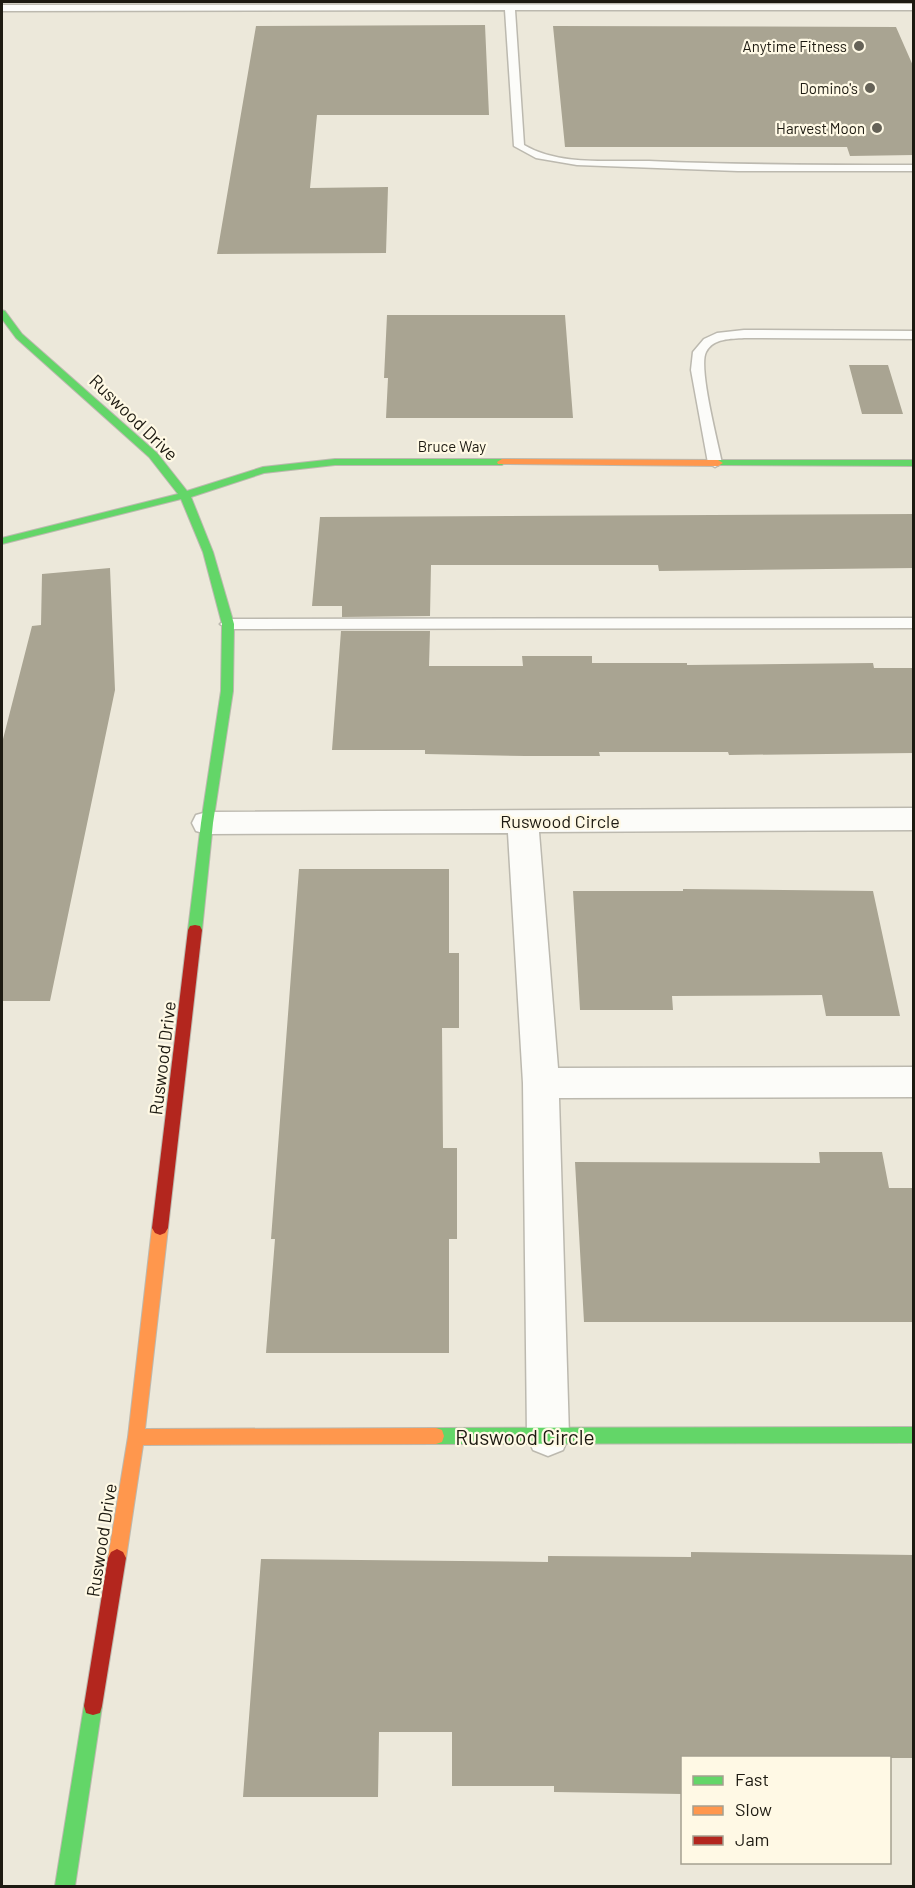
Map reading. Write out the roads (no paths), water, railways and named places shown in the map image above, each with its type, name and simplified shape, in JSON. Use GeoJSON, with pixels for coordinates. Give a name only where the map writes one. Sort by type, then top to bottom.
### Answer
{"type":"FeatureCollection","features":[{"type":"Feature","properties":{"kind":"street","name":"Ruswood Drive"},"geometry":{"type":"LineString","coordinates":[[2,313],[20,336],[153,455],[185,495],[208,552],[228,624],[227,691],[207,823],[136,1437],[65,1887]]}},
{"type":"Feature","properties":{"kind":"street","name":"Bruce Way"},"geometry":{"type":"LineString","coordinates":[[2,541],[185,495],[263,470],[335,462],[914,464]]}},
{"type":"Feature","properties":{"kind":"street","name":"Ruswood Circle"},"geometry":{"type":"LineString","coordinates":[[207,823],[914,819]]}},
{"type":"Feature","properties":{"kind":"street"},"geometry":{"type":"LineString","coordinates":[[523,821],[541,1083],[548,1436]]}},
{"type":"Feature","properties":{"kind":"street"},"geometry":{"type":"LineString","coordinates":[[541,1083],[914,1082]]}},
{"type":"Feature","properties":{"kind":"street","name":"Ruswood Circle"},"geometry":{"type":"LineString","coordinates":[[136,1437],[914,1435]]}},
{"type":"Feature","properties":{"kind":"lane"},"geometry":{"type":"LineString","coordinates":[[2,8],[26,5],[510,8],[712,5],[914,7]]}},
{"type":"Feature","properties":{"kind":"lane"},"geometry":{"type":"LineString","coordinates":[[510,8],[519,146],[525,150],[555,160],[577,162],[738,168],[914,168]]}},
{"type":"Feature","properties":{"kind":"lane"},"geometry":{"type":"LineString","coordinates":[[715,463],[697,370],[699,352],[708,342],[721,336],[744,334],[913,335]]}},
{"type":"Feature","properties":{"kind":"lane"},"geometry":{"type":"LineString","coordinates":[[228,624],[914,623]]}},
{"type":"Feature","properties":{"kind":"place","name":"Anytime Fitness"},"geometry":{"type":"Point","coordinates":[859,46]}},
{"type":"Feature","properties":{"kind":"place","name":"Domino's"},"geometry":{"type":"Point","coordinates":[870,88]}},
{"type":"Feature","properties":{"kind":"place","name":"Harvest Moon"},"geometry":{"type":"Point","coordinates":[877,128]}}]}
